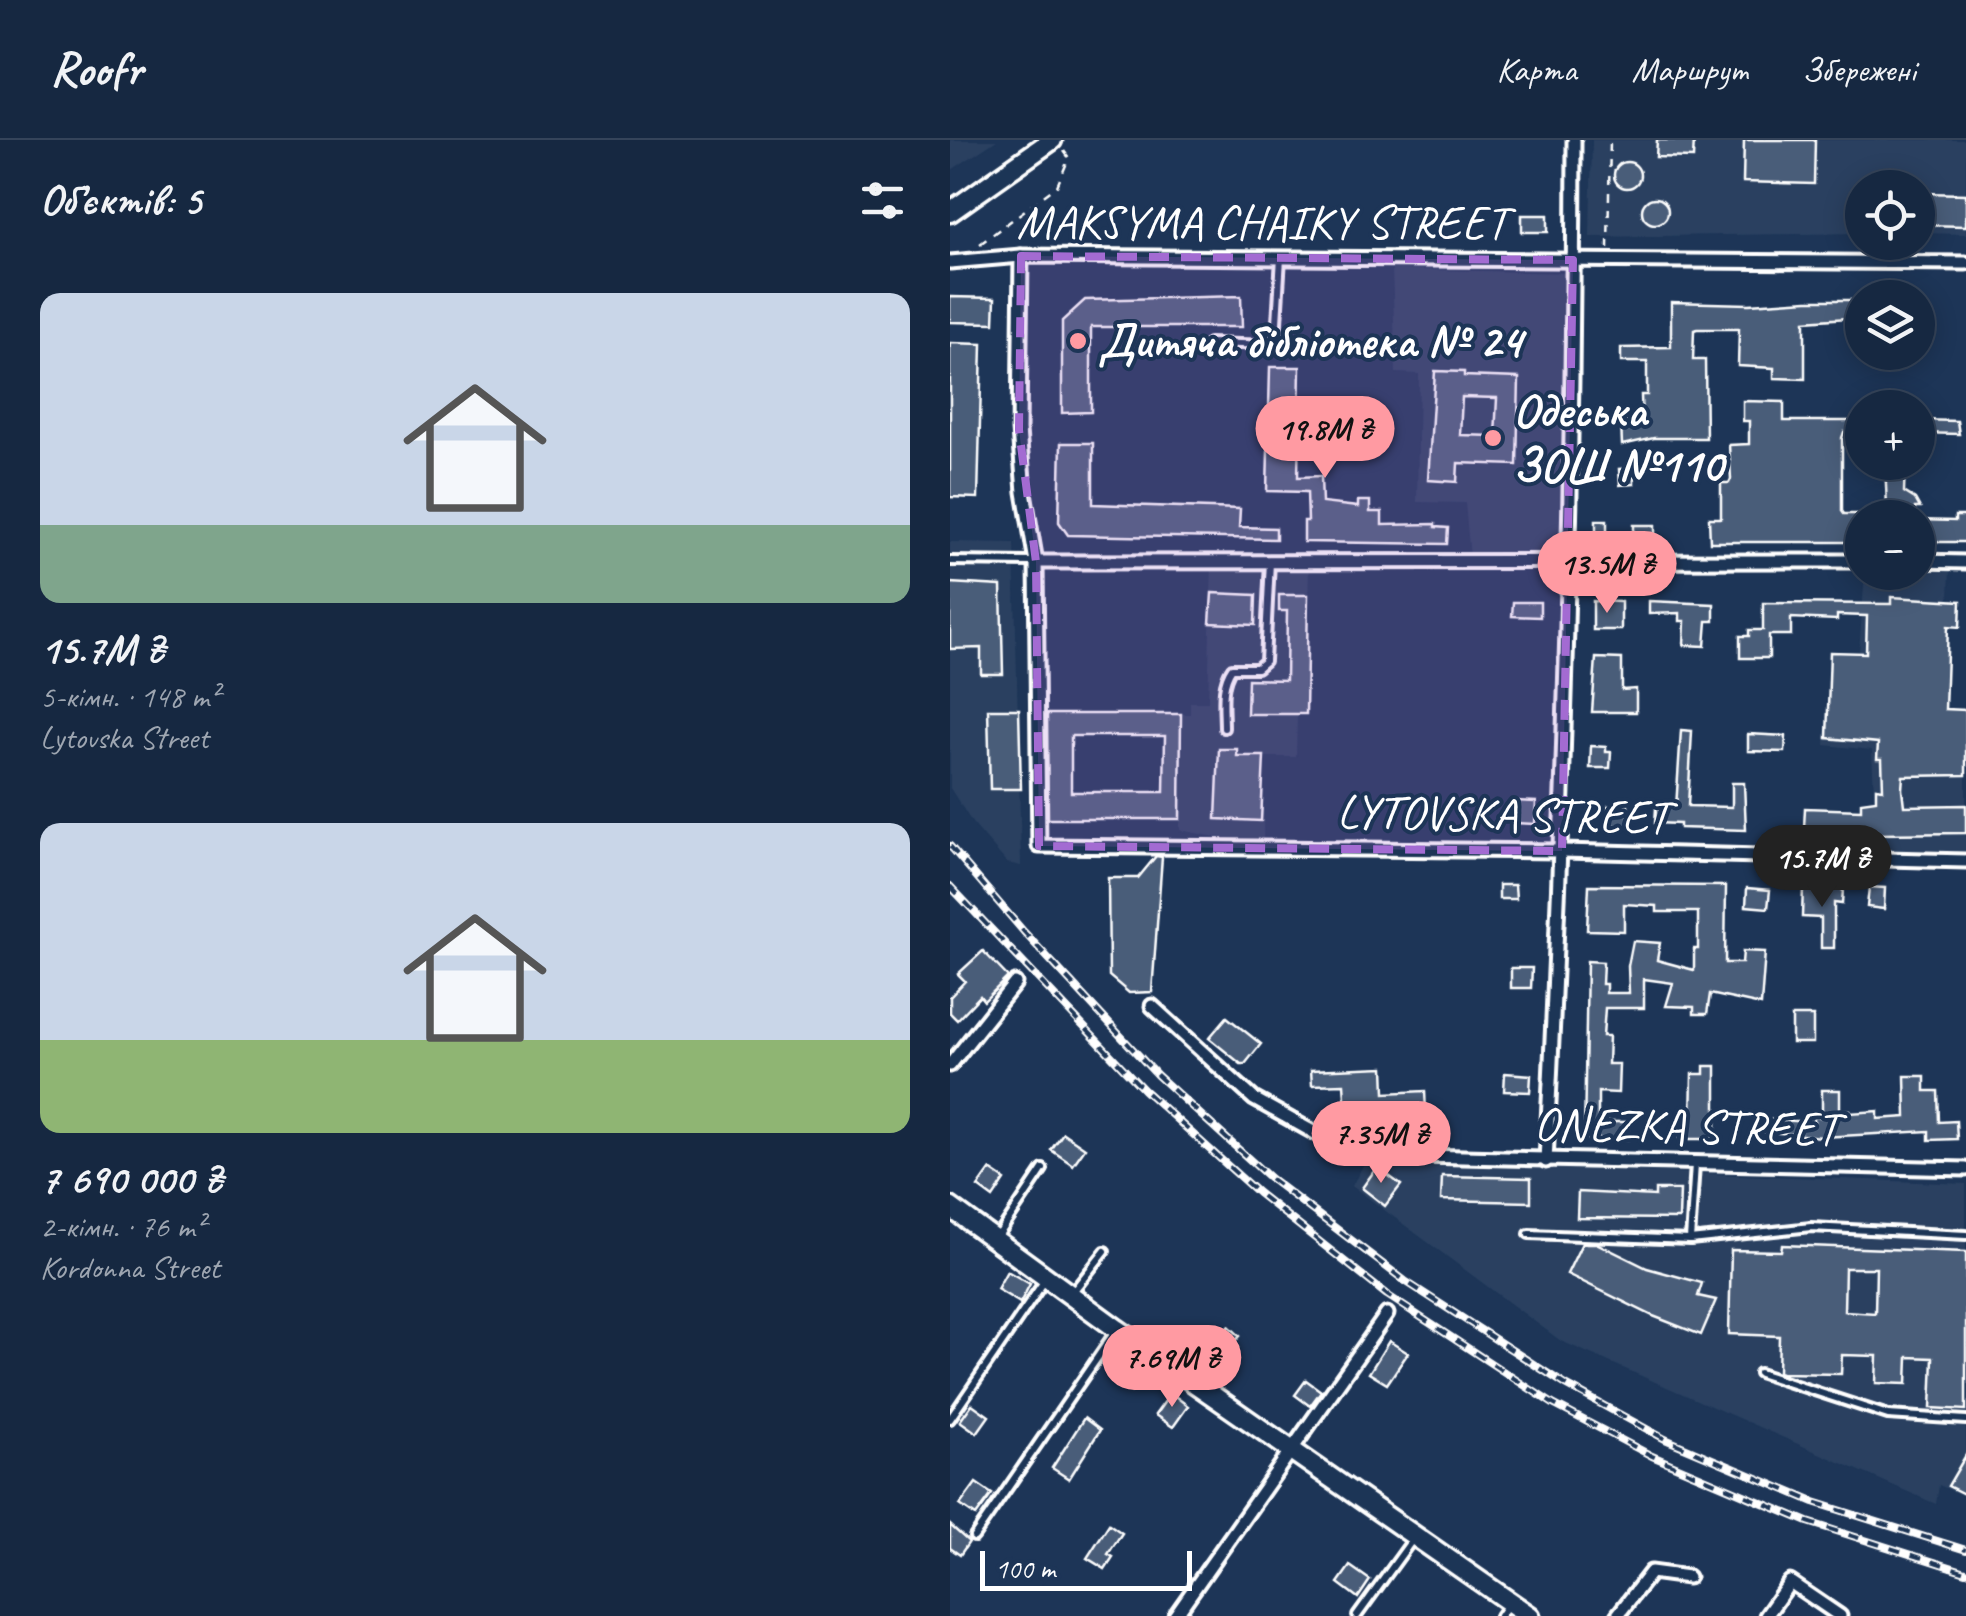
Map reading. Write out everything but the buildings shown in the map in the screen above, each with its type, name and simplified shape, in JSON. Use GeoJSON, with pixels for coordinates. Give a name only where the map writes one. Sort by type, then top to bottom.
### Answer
{"type":"FeatureCollection","features":[{"type":"Feature","properties":{"kind":"main road"},"geometry":{"type":"LineString","coordinates":[[950,212],[1058,146]]}},
{"type":"Feature","properties":{"kind":"main road"},"geometry":{"type":"LineString","coordinates":[[950,1208],[1117,1330],[1416,1535],[1505,1609],[1530,1616]]}},
{"type":"Feature","properties":{"kind":"street"},"geometry":{"type":"LineString","coordinates":[[1546,1161],[1562,852],[1570,560],[1574,140]]}},
{"type":"Feature","properties":{"kind":"street"},"geometry":{"type":"LineString","coordinates":[[1021,256],[1020,444],[1036,562],[1845,560]]}},
{"type":"Feature","properties":{"kind":"street","name":"MAKSYMA CHAIKY STREET"},"geometry":{"type":"LineString","coordinates":[[950,262],[1021,256],[1281,256],[1966,263]]}},
{"type":"Feature","properties":{"kind":"street"},"geometry":{"type":"LineString","coordinates":[[1935,561],[1966,562]]}},
{"type":"Feature","properties":{"kind":"street","name":"LYTOVSKA STREET"},"geometry":{"type":"LineString","coordinates":[[1036,562],[1039,846],[1966,861]]}},
{"type":"Feature","properties":{"kind":"street"},"geometry":{"type":"LineString","coordinates":[[950,1065],[1015,983]]}},
{"type":"Feature","properties":{"kind":"street","name":"ONEZKA STREET"},"geometry":{"type":"LineString","coordinates":[[1152,1006],[1254,1099],[1315,1133],[1421,1156],[1966,1170]]}},
{"type":"Feature","properties":{"kind":"street"},"geometry":{"type":"LineString","coordinates":[[1175,1616],[1387,1314]]}},
{"type":"Feature","properties":{"kind":"street"},"geometry":{"type":"LineString","coordinates":[[1617,1616],[1651,1572],[1688,1577]]}},
{"type":"Feature","properties":{"kind":"street"},"geometry":{"type":"LineString","coordinates":[[1766,1616],[1790,1582],[1840,1616]]}},
{"type":"Feature","properties":{"kind":"lane"},"geometry":{"type":"LineString","coordinates":[[1208,342],[1271,345],[1276,339],[1281,256]]}},
{"type":"Feature","properties":{"kind":"lane"},"geometry":{"type":"LineString","coordinates":[[950,561],[1036,562]]}},
{"type":"Feature","properties":{"kind":"lane"},"geometry":{"type":"LineString","coordinates":[[1224,728],[1224,683],[1228,672],[1232,668],[1257,668],[1265,662],[1270,561]]}},
{"type":"Feature","properties":{"kind":"lane"},"geometry":{"type":"LineString","coordinates":[[1690,1240],[1694,1164]]}},
{"type":"Feature","properties":{"kind":"lane"},"geometry":{"type":"LineString","coordinates":[[995,1240],[1043,1169]]}},
{"type":"Feature","properties":{"kind":"lane"},"geometry":{"type":"LineString","coordinates":[[1529,1234],[1690,1240],[1812,1226],[1966,1234]]}},
{"type":"Feature","properties":{"kind":"lane"},"geometry":{"type":"LineString","coordinates":[[1072,1294],[1105,1250]]}},
{"type":"Feature","properties":{"kind":"lane"},"geometry":{"type":"LineString","coordinates":[[950,1419],[1047,1276]]}},
{"type":"Feature","properties":{"kind":"lane"},"geometry":{"type":"LineString","coordinates":[[974,1537],[1117,1330]]}},
{"type":"Feature","properties":{"kind":"lane"},"geometry":{"type":"LineString","coordinates":[[1759,1373],[1888,1416],[1966,1420]]}},
{"type":"Feature","properties":{"kind":"lane"},"geometry":{"type":"LineString","coordinates":[[1357,1616],[1416,1535]]}},
{"type":"Feature","properties":{"kind":"path"},"geometry":{"type":"LineString","coordinates":[[1608,261],[1610,140]]}},
{"type":"Feature","properties":{"kind":"path"},"geometry":{"type":"LineString","coordinates":[[977,260],[980,242],[1057,186],[1069,158],[1058,146]]}},
{"type":"Feature","properties":{"kind":"highlighted area"},"geometry":{"type":"Polygon","coordinates":[[[1021,256],[1573,260],[1562,851],[1039,846],[1036,562],[1019,430],[1021,256]]]}},
{"type":"Feature","properties":{"kind":"shaded area"},"geometry":{"type":"Polygon","coordinates":[[[950,140],[997,140],[950,171],[950,140]]]}},
{"type":"Feature","properties":{"kind":"shaded area"},"geometry":{"type":"Polygon","coordinates":[[[1592,140],[1966,140],[1966,234],[1935,233],[1935,170],[1845,170],[1845,233],[1590,237],[1592,140]]]}},
{"type":"Feature","properties":{"kind":"shaded area","name":"Одеська ЗОШ №110"},"geometry":{"type":"Polygon","coordinates":[[[1392,269],[1570,273],[1566,557],[1470,557],[1465,503],[1417,502],[1419,374],[1396,373],[1392,269]]]}},
{"type":"Feature","properties":{"kind":"shaded area"},"geometry":{"type":"Polygon","coordinates":[[[950,542],[1014,543],[1021,866],[1007,863],[973,824],[950,788],[950,542]]]}},
{"type":"Feature","properties":{"kind":"shaded area"},"geometry":{"type":"Polygon","coordinates":[[[1212,562],[1309,563],[1306,714],[1297,715],[1296,757],[1264,757],[1263,846],[1180,830],[1181,714],[1190,714],[1190,702],[1208,702],[1212,562]]]}},
{"type":"Feature","properties":{"kind":"shaded area"},"geometry":{"type":"Polygon","coordinates":[[[1935,564],[1950,564],[1946,709],[1966,710],[1966,859],[1877,857],[1872,750],[1825,745],[1830,652],[1859,652],[1864,590],[1935,590],[1935,564]]]}},
{"type":"Feature","properties":{"kind":"shaded area"},"geometry":{"type":"Polygon","coordinates":[[[1366,1160],[1966,1184],[1966,1497],[1939,1485],[1936,1504],[1561,1341],[1352,1186],[1366,1160]]]}},
{"type":"Feature","properties":{"kind":"railway"},"geometry":{"type":"LineString","coordinates":[[950,846],[1157,1075],[1271,1179],[1405,1281],[1566,1385],[1665,1439],[1814,1502],[1966,1550]]}},
{"type":"Feature","properties":{"kind":"railway"},"geometry":{"type":"LineString","coordinates":[[950,886],[1144,1090],[1258,1193],[1387,1295],[1553,1404],[1652,1456],[1808,1522],[1966,1572]]}},
{"type":"Feature","properties":{"kind":"place","name":"Дитяча бібліотека № 24"},"geometry":{"type":"Point","coordinates":[1078,341]}},
{"type":"Feature","properties":{"kind":"place","name":"Одеська ЗОШ №110"},"geometry":{"type":"Point","coordinates":[1493,438]}}]}
